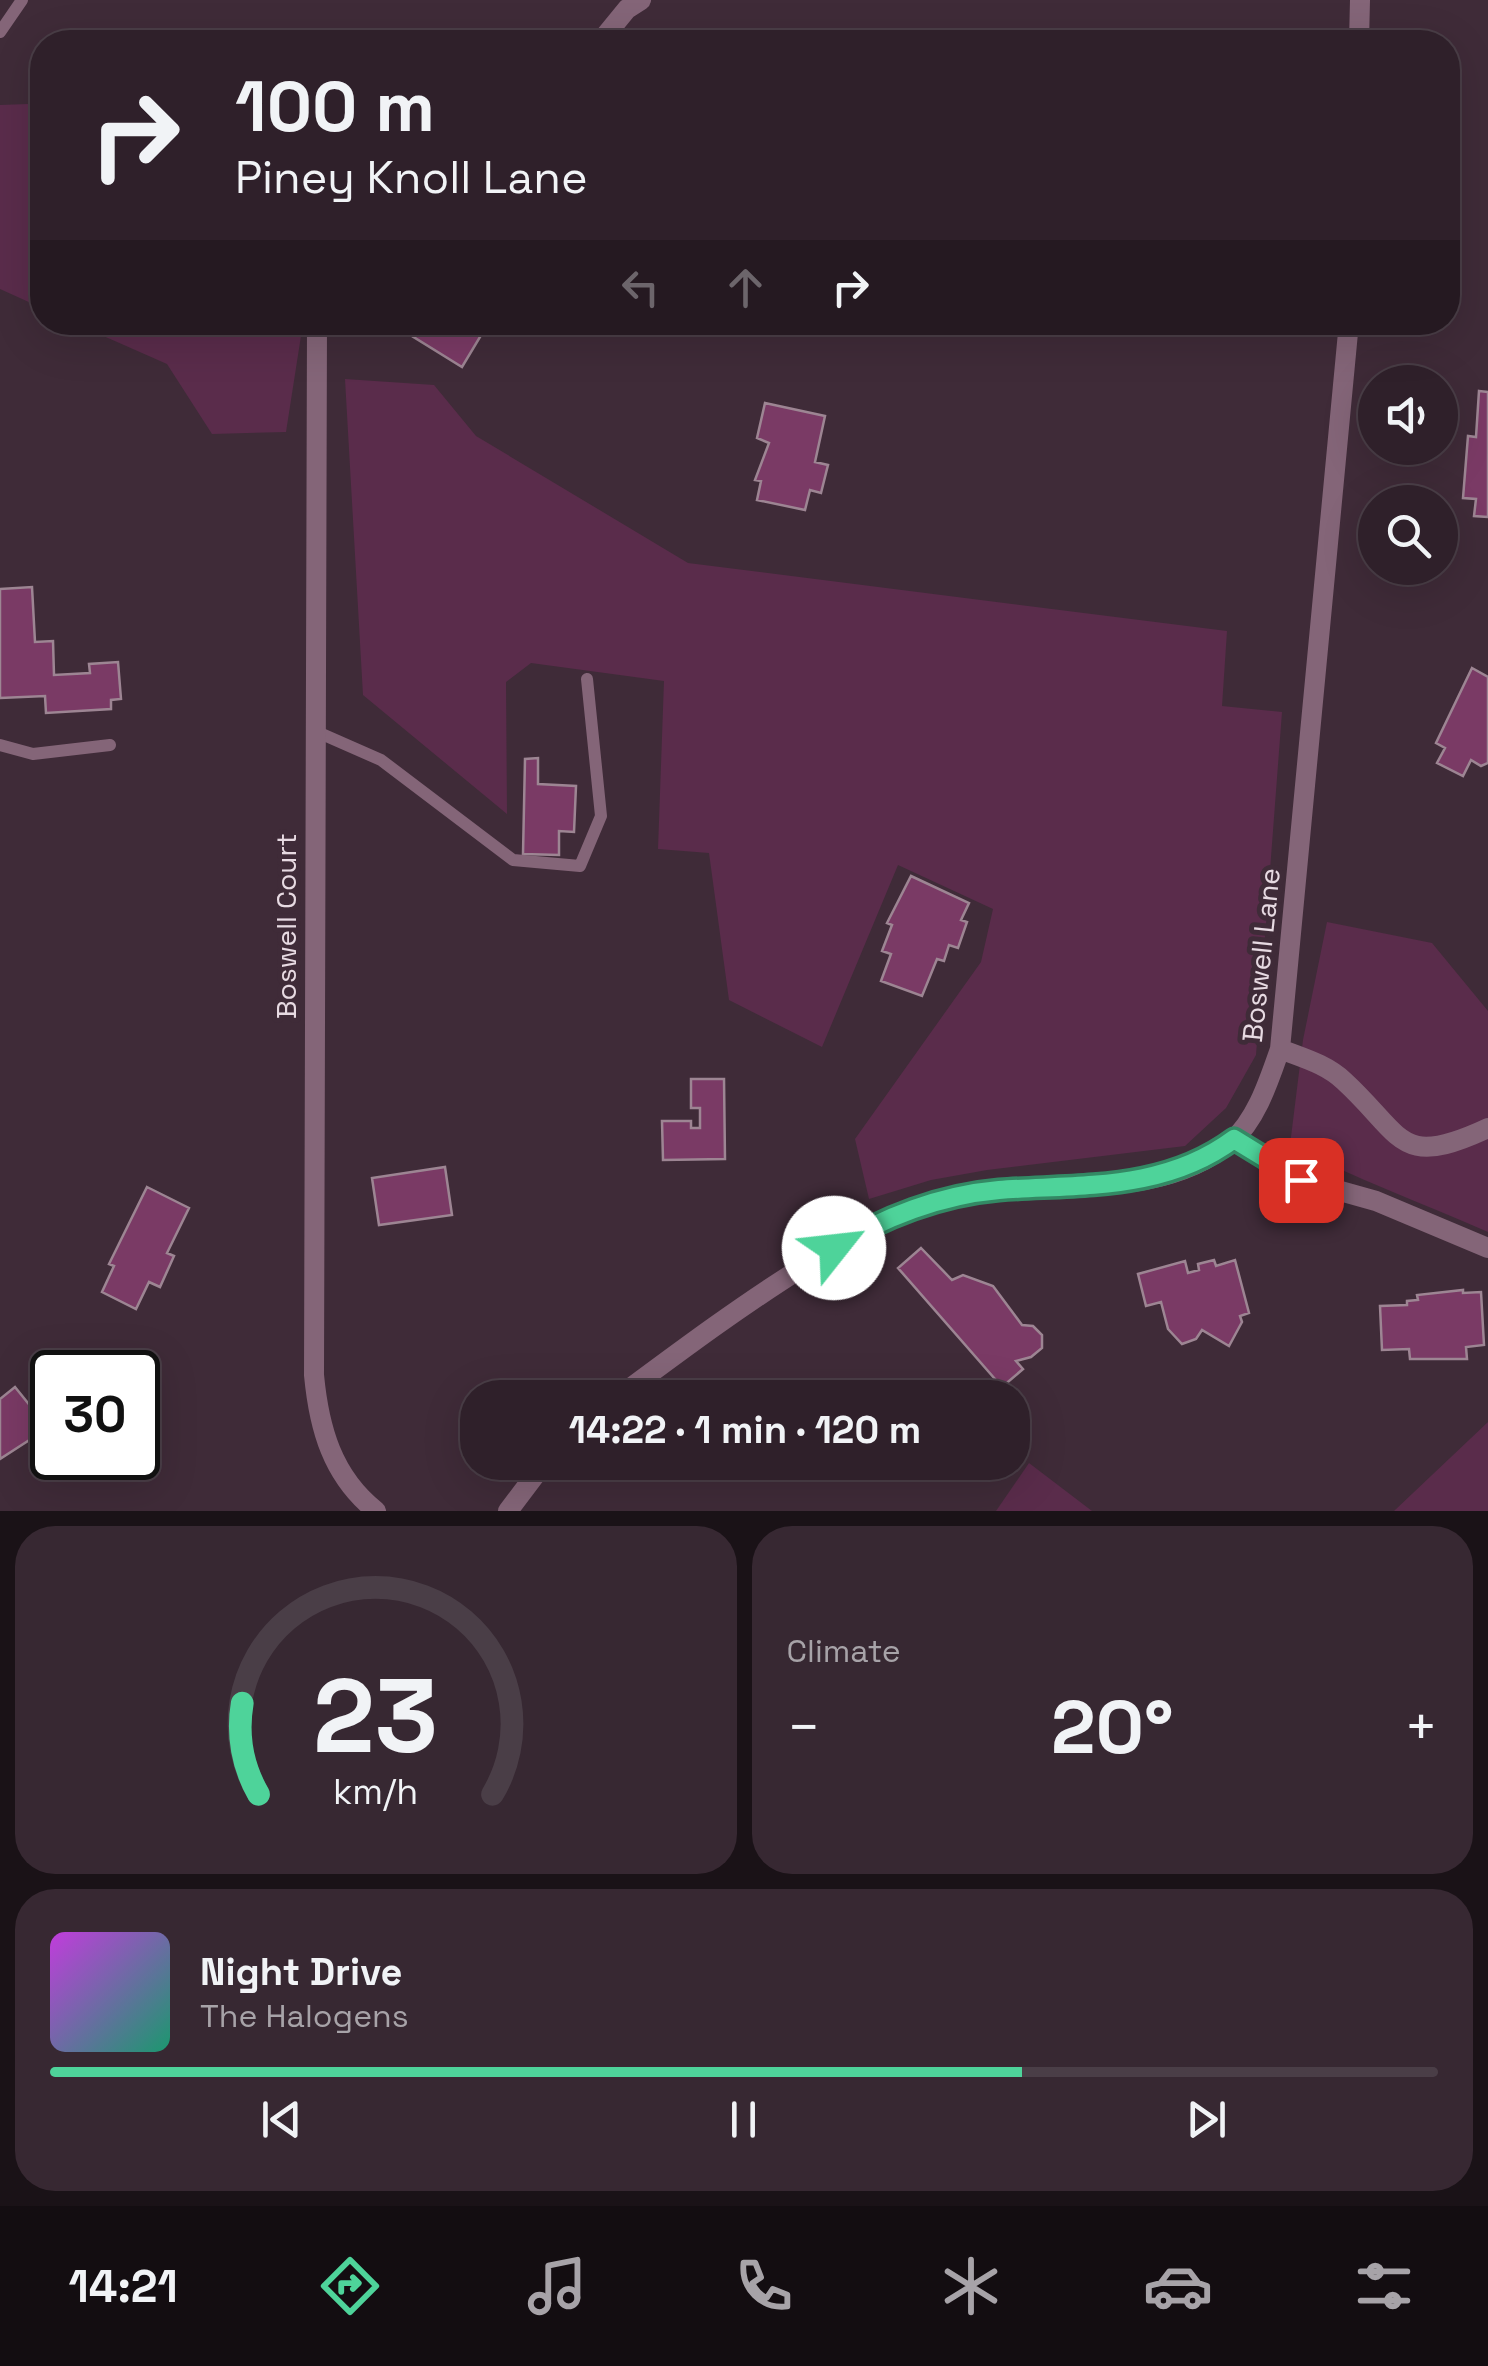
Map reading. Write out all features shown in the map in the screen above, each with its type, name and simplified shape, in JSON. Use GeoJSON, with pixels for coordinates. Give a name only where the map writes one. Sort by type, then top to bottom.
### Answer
{"type":"FeatureCollection","features":[{"type":"Feature","properties":{"kind":"street"},"geometry":{"type":"LineString","coordinates":[[610,30],[627,9],[641,0]]}},
{"type":"Feature","properties":{"kind":"street"},"geometry":{"type":"LineString","coordinates":[[1360,0],[1360,30]]}},
{"type":"Feature","properties":{"kind":"street","name":"Boswell Court"},"geometry":{"type":"LineString","coordinates":[[317,335],[314,1375],[318,1419],[332,1455],[348,1482],[376,1511]]}},
{"type":"Feature","properties":{"kind":"street","name":"Boswell Lane"},"geometry":{"type":"LineString","coordinates":[[642,1380],[746,1303],[862,1229],[934,1202],[996,1190],[1078,1187],[1166,1176],[1208,1159],[1234,1139],[1263,1096],[1280,1049],[1348,335]]}},
{"type":"Feature","properties":{"kind":"street"},"geometry":{"type":"LineString","coordinates":[[1280,1049],[1323,1066],[1344,1081],[1405,1144],[1421,1148],[1451,1144],[1488,1128]]}},
{"type":"Feature","properties":{"kind":"street"},"geometry":{"type":"LineString","coordinates":[[1234,1139],[1301,1180],[1376,1200],[1488,1248]]}},
{"type":"Feature","properties":{"kind":"street"},"geometry":{"type":"LineString","coordinates":[[508,1511],[531,1480]]}},
{"type":"Feature","properties":{"kind":"lane"},"geometry":{"type":"LineString","coordinates":[[0,32],[22,0]]}},
{"type":"Feature","properties":{"kind":"lane"},"geometry":{"type":"LineString","coordinates":[[315,731],[381,760],[513,860],[580,866],[601,816],[587,679]]}},
{"type":"Feature","properties":{"kind":"lane"},"geometry":{"type":"LineString","coordinates":[[0,744],[33,754],[110,745]]}},
{"type":"Feature","properties":{"kind":"shaded area"},"geometry":{"type":"Polygon","coordinates":[[[28,104],[30,303],[0,289],[0,105],[28,104]]]}},
{"type":"Feature","properties":{"kind":"shaded area"},"geometry":{"type":"Polygon","coordinates":[[[101,335],[301,335],[286,432],[212,434],[167,364],[101,335]]]}},
{"type":"Feature","properties":{"kind":"shaded area"},"geometry":{"type":"Polygon","coordinates":[[[345,379],[434,385],[476,436],[688,563],[1227,631],[1222,706],[1282,712],[1256,1055],[1226,1108],[1185,1146],[987,1170],[931,1180],[869,1199],[855,1139],[981,962],[993,909],[898,865],[822,1047],[729,1000],[709,853],[658,849],[664,681],[531,663],[506,682],[507,814],[363,695],[345,379]]]}},
{"type":"Feature","properties":{"kind":"shaded area"},"geometry":{"type":"Polygon","coordinates":[[[1327,922],[1432,943],[1488,1011],[1488,1232],[1290,1145],[1303,1040],[1327,922]]]}},
{"type":"Feature","properties":{"kind":"shaded area"},"geometry":{"type":"Polygon","coordinates":[[[1488,1422],[1488,1511],[1394,1511],[1488,1422]]]}},
{"type":"Feature","properties":{"kind":"shaded area"},"geometry":{"type":"Polygon","coordinates":[[[1030,1464],[1092,1511],[996,1511],[1017,1480],[1030,1480],[1030,1464]]]}},
{"type":"Feature","properties":{"kind":"building"},"geometry":{"type":"Polygon","coordinates":[[[413,335],[481,335],[462,367],[413,335]]]}},
{"type":"Feature","properties":{"kind":"building"},"geometry":{"type":"Polygon","coordinates":[[[1479,391],[1488,392],[1488,517],[1474,516],[1476,499],[1463,498],[1468,436],[1476,437],[1479,391]]]}},
{"type":"Feature","properties":{"kind":"building"},"geometry":{"type":"Polygon","coordinates":[[[765,403],[825,416],[815,462],[828,465],[821,493],[810,490],[805,510],[757,500],[761,481],[755,480],[769,443],[757,438],[765,403]]]}},
{"type":"Feature","properties":{"kind":"building"},"geometry":{"type":"Polygon","coordinates":[[[32,587],[35,642],[53,641],[54,675],[90,673],[89,664],[118,662],[121,699],[111,700],[111,709],[46,713],[45,696],[0,698],[0,589],[32,587]]]}},
{"type":"Feature","properties":{"kind":"building"},"geometry":{"type":"Polygon","coordinates":[[[1472,668],[1488,677],[1488,763],[1481,766],[1471,760],[1463,776],[1437,763],[1445,748],[1436,743],[1472,668]]]}},
{"type":"Feature","properties":{"kind":"building"},"geometry":{"type":"Polygon","coordinates":[[[538,758],[538,784],[576,786],[574,832],[559,831],[559,855],[523,854],[525,759],[538,758]]]}},
{"type":"Feature","properties":{"kind":"building"},"geometry":{"type":"Polygon","coordinates":[[[911,876],[969,903],[961,920],[967,922],[958,948],[949,945],[944,961],[937,959],[922,996],[881,981],[891,954],[882,951],[892,925],[887,923],[911,876]]]}},
{"type":"Feature","properties":{"kind":"building"},"geometry":{"type":"Polygon","coordinates":[[[691,1079],[724,1079],[725,1159],[663,1160],[662,1121],[691,1121],[691,1128],[700,1128],[700,1108],[691,1108],[691,1079]]]}},
{"type":"Feature","properties":{"kind":"building"},"geometry":{"type":"Polygon","coordinates":[[[445,1167],[452,1215],[379,1225],[372,1178],[445,1167]]]}},
{"type":"Feature","properties":{"kind":"building"},"geometry":{"type":"Polygon","coordinates":[[[147,1187],[189,1208],[167,1253],[174,1256],[160,1287],[149,1282],[136,1309],[102,1292],[114,1266],[109,1264],[147,1187]]]}},
{"type":"Feature","properties":{"kind":"building"},"geometry":{"type":"Polygon","coordinates":[[[921,1248],[952,1280],[963,1275],[993,1286],[1022,1325],[1033,1326],[1042,1335],[1042,1348],[1031,1357],[1016,1361],[1023,1369],[1010,1380],[996,1380],[898,1268],[921,1248]]]}},
{"type":"Feature","properties":{"kind":"building"},"geometry":{"type":"Polygon","coordinates":[[[1214,1260],[1216,1266],[1235,1260],[1249,1313],[1240,1316],[1242,1322],[1229,1346],[1202,1330],[1196,1339],[1182,1344],[1168,1329],[1161,1302],[1146,1306],[1138,1274],[1185,1261],[1188,1273],[1199,1270],[1198,1264],[1214,1260]]]}},
{"type":"Feature","properties":{"kind":"building"},"geometry":{"type":"Polygon","coordinates":[[[1481,1292],[1484,1345],[1466,1347],[1467,1359],[1410,1359],[1409,1349],[1382,1350],[1380,1306],[1407,1305],[1407,1301],[1418,1300],[1417,1295],[1481,1292]]]}},
{"type":"Feature","properties":{"kind":"building"},"geometry":{"type":"Polygon","coordinates":[[[15,1387],[30,1406],[30,1440],[0,1459],[0,1399],[15,1387]]]}},
{"type":"Feature","properties":{"kind":"route"},"geometry":{"type":"LineString","coordinates":[[834,1248],[862,1229],[934,1202],[996,1190],[1078,1187],[1166,1176],[1208,1159],[1234,1139],[1301,1180]]}}]}
